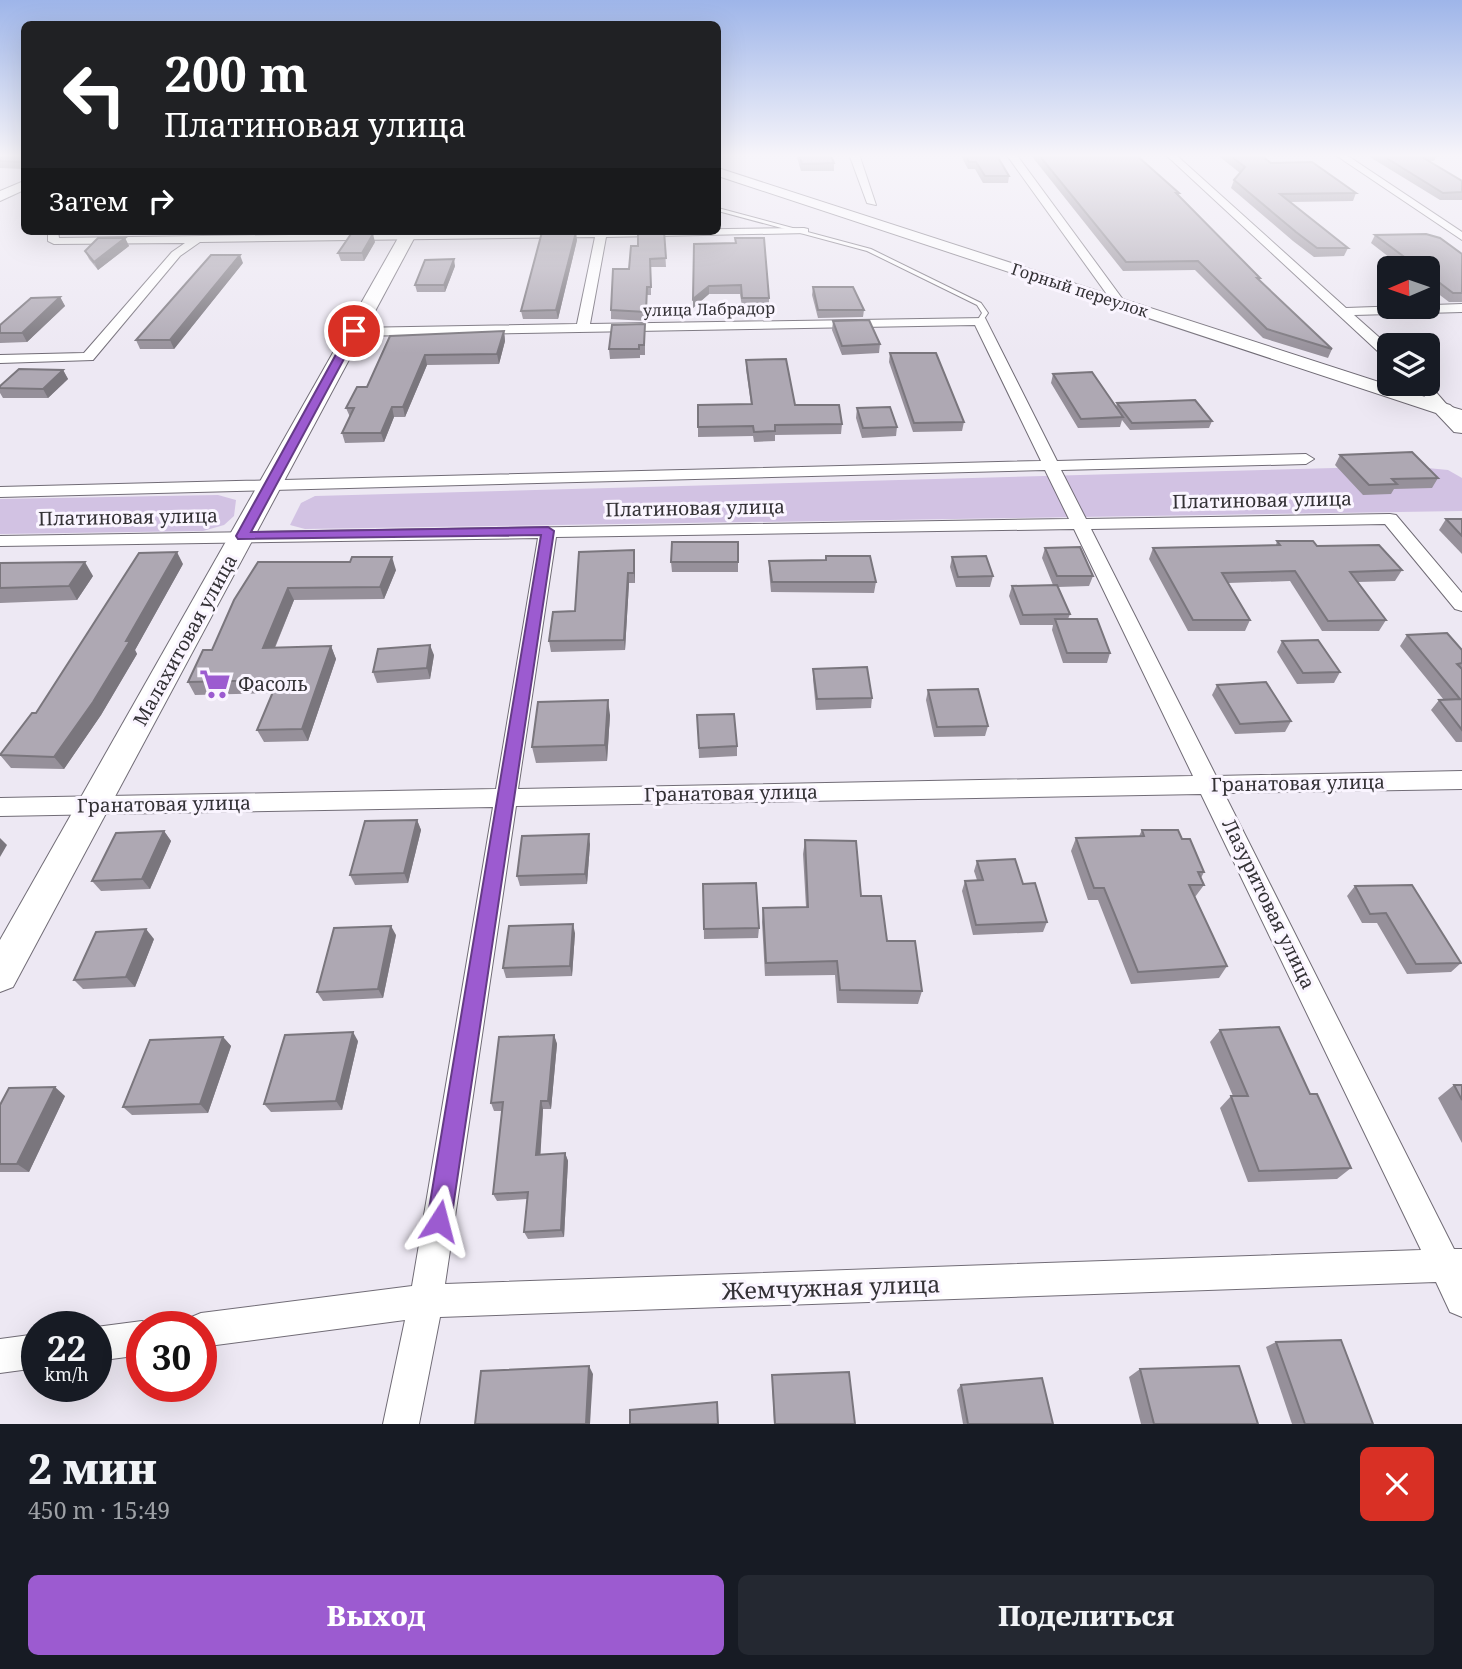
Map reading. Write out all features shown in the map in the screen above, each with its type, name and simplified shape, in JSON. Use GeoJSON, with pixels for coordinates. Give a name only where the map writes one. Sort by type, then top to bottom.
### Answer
{"type":"FeatureCollection","features":[{"type":"Feature","properties":{"kind":"street","name":"Горный переулок"},"geometry":{"type":"LineString","coordinates":[[867,220],[1452,412]]}},
{"type":"Feature","properties":{"kind":"street"},"geometry":{"type":"LineString","coordinates":[[1060,220],[1120,303]]}},
{"type":"Feature","properties":{"kind":"street"},"geometry":{"type":"LineString","coordinates":[[1242,220],[1377,343]]}},
{"type":"Feature","properties":{"kind":"street"},"geometry":{"type":"LineString","coordinates":[[1437,220],[1462,237]]}},
{"type":"Feature","properties":{"kind":"street"},"geometry":{"type":"LineString","coordinates":[[721,231],[804,231]]}},
{"type":"Feature","properties":{"kind":"street"},"geometry":{"type":"LineString","coordinates":[[53,235],[54,240],[192,235]]}},
{"type":"Feature","properties":{"kind":"street"},"geometry":{"type":"LineString","coordinates":[[0,359],[88,357],[192,235]]}},
{"type":"Feature","properties":{"kind":"street","name":"Малахитовая улица"},"geometry":{"type":"LineString","coordinates":[[0,975],[408,235]]}},
{"type":"Feature","properties":{"kind":"street"},"geometry":{"type":"LineString","coordinates":[[583,328],[600,235]]}},
{"type":"Feature","properties":{"kind":"street"},"geometry":{"type":"LineString","coordinates":[[1342,312],[1462,308]]}},
{"type":"Feature","properties":{"kind":"street","name":"улица Лабрадор"},"geometry":{"type":"LineString","coordinates":[[354,331],[981,321]]}},
{"type":"Feature","properties":{"kind":"street","name":"Лазуритовая улица"},"geometry":{"type":"LineString","coordinates":[[981,321],[1210,785],[1454,1265],[1462,1300]]}},
{"type":"Feature","properties":{"kind":"street"},"geometry":{"type":"LineString","coordinates":[[1434,396],[1452,412],[1462,427]]}},
{"type":"Feature","properties":{"kind":"street","name":"Платиновая улица"},"geometry":{"type":"LineString","coordinates":[[0,492],[1306,460]]}},
{"type":"Feature","properties":{"kind":"street","name":"Платиновая улица"},"geometry":{"type":"LineString","coordinates":[[0,541],[1390,519],[1462,605]]}},
{"type":"Feature","properties":{"kind":"street"},"geometry":{"type":"LineString","coordinates":[[401,1424],[426,1301],[548,531]]}},
{"type":"Feature","properties":{"kind":"street","name":"Гранатовая улица"},"geometry":{"type":"LineString","coordinates":[[0,807],[1462,780]]}},
{"type":"Feature","properties":{"kind":"street","name":"Жемчужная улица"},"geometry":{"type":"LineString","coordinates":[[217,1328],[426,1301],[1454,1265]]}},
{"type":"Feature","properties":{"kind":"street"},"geometry":{"type":"LineString","coordinates":[[0,1356],[21,1353]]}},
{"type":"Feature","properties":{"kind":"lane"},"geometry":{"type":"LineString","coordinates":[[763,220],[869,250],[979,304],[985,313],[981,321]]}},
{"type":"Feature","properties":{"kind":"shaded area"},"geometry":{"type":"Polygon","coordinates":[[[1407,466],[1448,470],[1462,478],[1462,511],[305,529],[290,525],[301,503],[315,496],[1407,466]]]}},
{"type":"Feature","properties":{"kind":"shaded area"},"geometry":{"type":"Polygon","coordinates":[[[218,495],[236,500],[234,516],[224,525],[203,531],[0,534],[0,499],[218,495]]]}},
{"type":"Feature","properties":{"kind":"building"},"geometry":{"type":"Polygon","coordinates":[[[1092,220],[1203,220],[1260,278],[1257,278],[1332,349],[1267,329],[1198,261],[1126,262],[1092,220]]]}},
{"type":"Feature","properties":{"kind":"building"},"geometry":{"type":"Polygon","coordinates":[[[1282,220],[1313,220],[1348,248],[1317,248],[1282,220]]]}},
{"type":"Feature","properties":{"kind":"building"},"geometry":{"type":"Polygon","coordinates":[[[1426,234],[1440,238],[1462,254],[1462,293],[1453,293],[1440,283],[1440,256],[1403,256],[1375,235],[1426,234]]]}},
{"type":"Feature","properties":{"kind":"building"},"geometry":{"type":"Polygon","coordinates":[[[350,235],[372,235],[362,253],[338,253],[350,235]]]}},
{"type":"Feature","properties":{"kind":"building"},"geometry":{"type":"Polygon","coordinates":[[[541,235],[575,235],[556,310],[521,311],[541,235]]]}},
{"type":"Feature","properties":{"kind":"building"},"geometry":{"type":"Polygon","coordinates":[[[638,235],[664,235],[666,258],[650,259],[651,287],[647,287],[646,312],[611,310],[613,269],[629,269],[631,246],[638,246],[638,235]]]}},
{"type":"Feature","properties":{"kind":"building"},"geometry":{"type":"Polygon","coordinates":[[[98,238],[125,238],[94,262],[85,251],[98,238]]]}},
{"type":"Feature","properties":{"kind":"building"},"geometry":{"type":"Polygon","coordinates":[[[735,238],[764,238],[769,298],[742,298],[741,285],[709,286],[693,299],[694,244],[736,243],[735,238]]]}},
{"type":"Feature","properties":{"kind":"building"},"geometry":{"type":"Polygon","coordinates":[[[211,255],[240,255],[170,340],[136,340],[211,255]]]}},
{"type":"Feature","properties":{"kind":"building"},"geometry":{"type":"Polygon","coordinates":[[[454,259],[444,285],[415,285],[425,260],[454,259]]]}},
{"type":"Feature","properties":{"kind":"building"},"geometry":{"type":"Polygon","coordinates":[[[813,287],[853,287],[864,310],[818,310],[813,287]]]}},
{"type":"Feature","properties":{"kind":"building"},"geometry":{"type":"Polygon","coordinates":[[[60,297],[22,333],[0,333],[0,325],[31,298],[60,297]]]}},
{"type":"Feature","properties":{"kind":"building"},"geometry":{"type":"Polygon","coordinates":[[[869,320],[880,344],[842,346],[833,321],[869,320]]]}},
{"type":"Feature","properties":{"kind":"building"},"geometry":{"type":"Polygon","coordinates":[[[645,324],[644,345],[639,345],[639,349],[609,349],[612,325],[645,324]]]}},
{"type":"Feature","properties":{"kind":"building"},"geometry":{"type":"Polygon","coordinates":[[[504,331],[497,354],[425,355],[403,407],[392,407],[381,433],[342,433],[354,408],[346,408],[357,387],[367,387],[390,336],[504,331]]]}},
{"type":"Feature","properties":{"kind":"building"},"geometry":{"type":"Polygon","coordinates":[[[890,353],[936,353],[964,422],[914,423],[890,353]]]}},
{"type":"Feature","properties":{"kind":"building"},"geometry":{"type":"Polygon","coordinates":[[[786,359],[795,405],[839,405],[842,424],[775,425],[775,431],[754,432],[753,426],[698,427],[698,405],[752,404],[746,360],[786,359]]]}},
{"type":"Feature","properties":{"kind":"building"},"geometry":{"type":"Polygon","coordinates":[[[19,369],[63,370],[43,389],[0,388],[19,369]]]}},
{"type":"Feature","properties":{"kind":"building"},"geometry":{"type":"Polygon","coordinates":[[[1092,372],[1123,417],[1081,419],[1053,374],[1092,372]]]}},
{"type":"Feature","properties":{"kind":"building"},"geometry":{"type":"Polygon","coordinates":[[[1195,400],[1212,421],[1132,423],[1117,403],[1195,400]]]}},
{"type":"Feature","properties":{"kind":"building"},"geometry":{"type":"Polygon","coordinates":[[[890,407],[897,427],[863,428],[857,408],[890,407]]]}},
{"type":"Feature","properties":{"kind":"building"},"geometry":{"type":"Polygon","coordinates":[[[1412,452],[1438,478],[1392,479],[1397,484],[1369,485],[1340,455],[1412,452]]]}},
{"type":"Feature","properties":{"kind":"building"},"geometry":{"type":"Polygon","coordinates":[[[1446,519],[1462,519],[1462,536],[1446,519]]]}},
{"type":"Feature","properties":{"kind":"building"},"geometry":{"type":"Polygon","coordinates":[[[1277,541],[1313,541],[1317,546],[1379,545],[1402,570],[1350,572],[1386,620],[1328,621],[1295,571],[1222,573],[1250,620],[1193,620],[1153,548],[1280,545],[1277,541]]]}},
{"type":"Feature","properties":{"kind":"building"},"geometry":{"type":"Polygon","coordinates":[[[672,542],[738,542],[738,562],[671,562],[672,542]]]}},
{"type":"Feature","properties":{"kind":"building"},"geometry":{"type":"Polygon","coordinates":[[[1080,547],[1093,576],[1057,576],[1045,548],[1080,547]]]}},
{"type":"Feature","properties":{"kind":"building"},"geometry":{"type":"Polygon","coordinates":[[[634,550],[634,573],[628,573],[624,640],[549,641],[553,612],[575,611],[579,552],[634,550]]]}},
{"type":"Feature","properties":{"kind":"building"},"geometry":{"type":"Polygon","coordinates":[[[177,552],[126,641],[130,641],[93,702],[54,757],[0,755],[32,713],[36,713],[139,553],[177,552]]]}},
{"type":"Feature","properties":{"kind":"building"},"geometry":{"type":"Polygon","coordinates":[[[826,556],[870,556],[876,582],[772,582],[769,561],[826,560],[826,556]]]}},
{"type":"Feature","properties":{"kind":"building"},"geometry":{"type":"Polygon","coordinates":[[[986,556],[993,576],[958,577],[952,557],[986,556]]]}},
{"type":"Feature","properties":{"kind":"building"},"geometry":{"type":"Polygon","coordinates":[[[352,557],[392,557],[380,587],[288,588],[263,648],[331,646],[302,729],[257,730],[278,680],[188,682],[203,650],[212,650],[234,600],[258,562],[350,562],[352,557]]]}},
{"type":"Feature","properties":{"kind":"building"},"geometry":{"type":"Polygon","coordinates":[[[85,562],[69,586],[0,588],[0,563],[85,562]]]}},
{"type":"Feature","properties":{"kind":"building"},"geometry":{"type":"Polygon","coordinates":[[[1057,585],[1070,614],[1023,615],[1012,586],[1057,585]]]}},
{"type":"Feature","properties":{"kind":"building"},"geometry":{"type":"Polygon","coordinates":[[[1055,619],[1097,619],[1110,653],[1067,653],[1055,619]]]}},
{"type":"Feature","properties":{"kind":"building"},"geometry":{"type":"Polygon","coordinates":[[[1447,633],[1462,650],[1462,663],[1457,664],[1462,669],[1462,730],[1439,700],[1460,699],[1407,635],[1447,633]]]}},
{"type":"Feature","properties":{"kind":"building"},"geometry":{"type":"Polygon","coordinates":[[[1318,640],[1340,672],[1303,673],[1282,641],[1318,640]]]}},
{"type":"Feature","properties":{"kind":"building"},"geometry":{"type":"Polygon","coordinates":[[[430,645],[427,668],[373,672],[378,649],[430,645]]]}},
{"type":"Feature","properties":{"kind":"building"},"geometry":{"type":"Polygon","coordinates":[[[867,667],[872,698],[817,699],[813,669],[867,667]]]}},
{"type":"Feature","properties":{"kind":"building"},"geometry":{"type":"Polygon","coordinates":[[[1266,682],[1291,721],[1240,724],[1217,685],[1266,682]]]}},
{"type":"Feature","properties":{"kind":"building"},"geometry":{"type":"Polygon","coordinates":[[[978,689],[988,726],[937,727],[928,690],[978,689]]]}},
{"type":"Feature","properties":{"kind":"building"},"geometry":{"type":"Polygon","coordinates":[[[608,700],[605,745],[532,747],[538,702],[608,700]]]}},
{"type":"Feature","properties":{"kind":"building"},"geometry":{"type":"Polygon","coordinates":[[[734,714],[737,746],[699,748],[697,715],[734,714]]]}},
{"type":"Feature","properties":{"kind":"building"},"geometry":{"type":"Polygon","coordinates":[[[417,820],[404,873],[350,875],[365,821],[417,820]]]}},
{"type":"Feature","properties":{"kind":"building"},"geometry":{"type":"Polygon","coordinates":[[[1142,830],[1178,830],[1182,839],[1190,839],[1204,872],[1198,872],[1204,885],[1189,885],[1227,966],[1138,972],[1104,888],[1094,888],[1076,838],[1144,836],[1142,830]]]}},
{"type":"Feature","properties":{"kind":"building"},"geometry":{"type":"Polygon","coordinates":[[[164,831],[142,879],[92,881],[116,833],[164,831]]]}},
{"type":"Feature","properties":{"kind":"building"},"geometry":{"type":"Polygon","coordinates":[[[589,834],[585,874],[517,876],[522,836],[589,834]]]}},
{"type":"Feature","properties":{"kind":"building"},"geometry":{"type":"Polygon","coordinates":[[[805,840],[856,841],[861,896],[881,896],[887,941],[915,941],[922,991],[840,990],[837,961],[766,963],[763,908],[808,907],[805,840]]]}},
{"type":"Feature","properties":{"kind":"building"},"geometry":{"type":"Polygon","coordinates":[[[1015,859],[1023,884],[1035,883],[1047,922],[976,925],[965,881],[983,880],[977,861],[1015,859]]]}},
{"type":"Feature","properties":{"kind":"building"},"geometry":{"type":"Polygon","coordinates":[[[756,883],[759,928],[704,929],[703,884],[756,883]]]}},
{"type":"Feature","properties":{"kind":"building"},"geometry":{"type":"Polygon","coordinates":[[[1412,885],[1461,963],[1416,964],[1386,913],[1370,914],[1355,886],[1412,885]]]}},
{"type":"Feature","properties":{"kind":"building"},"geometry":{"type":"Polygon","coordinates":[[[573,924],[570,966],[503,968],[509,926],[573,924]]]}},
{"type":"Feature","properties":{"kind":"building"},"geometry":{"type":"Polygon","coordinates":[[[391,926],[378,989],[317,992],[334,928],[391,926]]]}},
{"type":"Feature","properties":{"kind":"building"},"geometry":{"type":"Polygon","coordinates":[[[146,929],[126,977],[74,980],[96,932],[146,929]]]}},
{"type":"Feature","properties":{"kind":"building"},"geometry":{"type":"Polygon","coordinates":[[[1279,1027],[1310,1094],[1317,1094],[1351,1168],[1259,1171],[1231,1096],[1248,1096],[1220,1030],[1279,1027]]]}},
{"type":"Feature","properties":{"kind":"building"},"geometry":{"type":"Polygon","coordinates":[[[353,1032],[336,1101],[264,1104],[285,1035],[353,1032]]]}},
{"type":"Feature","properties":{"kind":"building"},"geometry":{"type":"Polygon","coordinates":[[[554,1035],[548,1101],[541,1101],[536,1155],[565,1153],[561,1230],[524,1232],[528,1192],[493,1194],[503,1102],[491,1103],[499,1037],[554,1035]]]}},
{"type":"Feature","properties":{"kind":"building"},"geometry":{"type":"Polygon","coordinates":[[[223,1037],[200,1104],[123,1107],[150,1040],[223,1037]]]}},
{"type":"Feature","properties":{"kind":"building"},"geometry":{"type":"Polygon","coordinates":[[[1454,1085],[1462,1085],[1462,1100],[1454,1085]]]}},
{"type":"Feature","properties":{"kind":"building"},"geometry":{"type":"Polygon","coordinates":[[[55,1087],[17,1164],[0,1164],[0,1105],[9,1088],[55,1087]]]}},
{"type":"Feature","properties":{"kind":"building"},"geometry":{"type":"Polygon","coordinates":[[[1341,1340],[1373,1424],[1305,1424],[1276,1342],[1341,1340]]]}},
{"type":"Feature","properties":{"kind":"building"},"geometry":{"type":"Polygon","coordinates":[[[589,1366],[586,1424],[475,1424],[481,1371],[589,1366]]]}},
{"type":"Feature","properties":{"kind":"building"},"geometry":{"type":"Polygon","coordinates":[[[1239,1366],[1258,1424],[1154,1424],[1140,1369],[1239,1366]]]}},
{"type":"Feature","properties":{"kind":"building"},"geometry":{"type":"Polygon","coordinates":[[[849,1372],[855,1424],[775,1424],[772,1375],[849,1372]]]}},
{"type":"Feature","properties":{"kind":"building"},"geometry":{"type":"Polygon","coordinates":[[[1042,1378],[1053,1424],[968,1424],[961,1385],[1042,1378]]]}},
{"type":"Feature","properties":{"kind":"building"},"geometry":{"type":"Polygon","coordinates":[[[717,1402],[718,1424],[630,1424],[630,1410],[717,1402]]]}},
{"type":"Feature","properties":{"kind":"place","name":"Фасоль"},"geometry":{"type":"Point","coordinates":[215,684]}},
{"type":"Feature","properties":{"kind":"route"},"geometry":{"type":"LineString","coordinates":[[354,331],[243,536],[548,531],[439,1221]]}}]}
